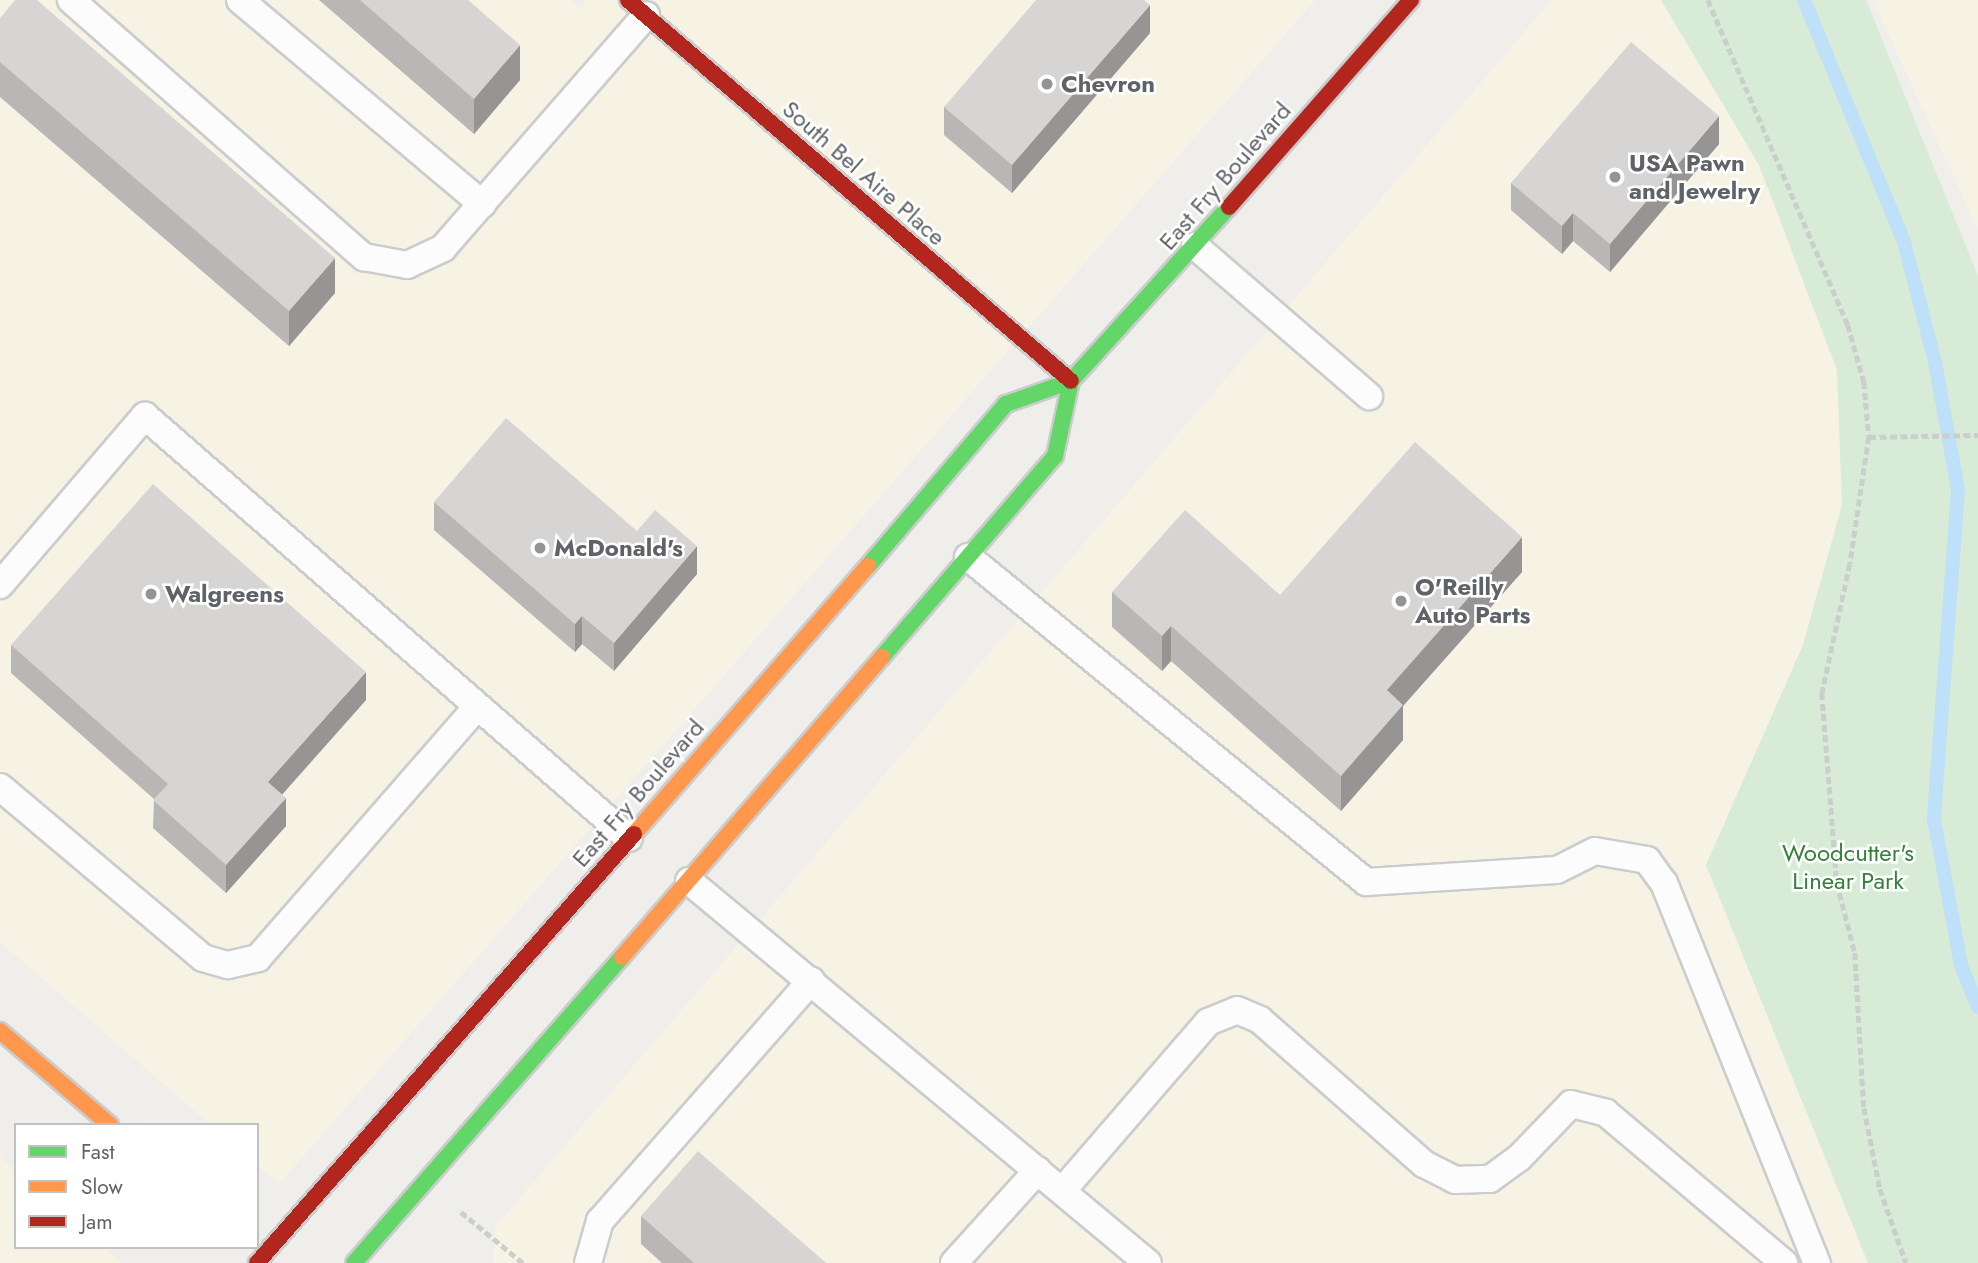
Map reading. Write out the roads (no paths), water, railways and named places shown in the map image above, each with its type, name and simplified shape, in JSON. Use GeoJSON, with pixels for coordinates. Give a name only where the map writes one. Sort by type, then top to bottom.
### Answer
{"type":"FeatureCollection","features":[{"type":"Feature","properties":{"kind":"main road","name":"East Fry Boulevard"},"geometry":{"type":"LineString","coordinates":[[262,1257],[1006,404],[1071,381],[1195,246],[1411,0]]}},
{"type":"Feature","properties":{"kind":"main road","name":"South Bel Aire Place"},"geometry":{"type":"LineString","coordinates":[[637,8],[1071,381]]}},
{"type":"Feature","properties":{"kind":"main road"},"geometry":{"type":"LineString","coordinates":[[354,1263],[690,881],[1055,456],[1071,381]]}},
{"type":"Feature","properties":{"kind":"main road"},"geometry":{"type":"LineString","coordinates":[[0,1031],[108,1123]]}},
{"type":"Feature","properties":{"kind":"lane"},"geometry":{"type":"LineString","coordinates":[[71,0],[364,257],[407,265],[443,248],[482,204],[637,8]]}},
{"type":"Feature","properties":{"kind":"lane"},"geometry":{"type":"LineString","coordinates":[[240,0],[482,204]]}},
{"type":"Feature","properties":{"kind":"lane"},"geometry":{"type":"LineString","coordinates":[[1195,246],[1368,397]]}},
{"type":"Feature","properties":{"kind":"lane"},"geometry":{"type":"LineString","coordinates":[[0,585],[145,416],[629,838]]}},
{"type":"Feature","properties":{"kind":"lane"},"geometry":{"type":"LineString","coordinates":[[968,557],[1366,882],[1557,870],[1595,852],[1647,860],[1664,883],[1817,1263]]}},
{"type":"Feature","properties":{"kind":"lane"},"geometry":{"type":"LineString","coordinates":[[0,787],[203,958],[228,965],[258,958],[477,707]]}},
{"type":"Feature","properties":{"kind":"lane"},"geometry":{"type":"LineString","coordinates":[[690,881],[1148,1263]]}},
{"type":"Feature","properties":{"kind":"lane"},"geometry":{"type":"LineString","coordinates":[[588,1263],[600,1221],[811,981]]}},
{"type":"Feature","properties":{"kind":"lane"},"geometry":{"type":"LineString","coordinates":[[1063,1191],[1208,1022],[1237,1010],[1260,1020],[1424,1164],[1455,1180],[1490,1179],[1519,1158],[1571,1104],[1606,1113],[1784,1263]]}},
{"type":"Feature","properties":{"kind":"lane"},"geometry":{"type":"LineString","coordinates":[[954,1263],[1038,1170]]}},
{"type":"Feature","properties":{"kind":"waterway"},"geometry":{"type":"LineString","coordinates":[[1804,0],[1904,242],[1935,362],[1958,490],[1934,819],[1961,965],[1978,1007]]}},
{"type":"Feature","properties":{"kind":"place","name":"Chevron"},"geometry":{"type":"Point","coordinates":[1047,84]}},
{"type":"Feature","properties":{"kind":"place","name":"USA Pawn and Jewelry"},"geometry":{"type":"Point","coordinates":[1615,177]}},
{"type":"Feature","properties":{"kind":"place","name":"McDonald's"},"geometry":{"type":"Point","coordinates":[540,548]}},
{"type":"Feature","properties":{"kind":"place","name":"Walgreens"},"geometry":{"type":"Point","coordinates":[151,594]}},
{"type":"Feature","properties":{"kind":"place","name":"O'Reilly Auto Parts"},"geometry":{"type":"Point","coordinates":[1401,601]}},
{"type":"Feature","properties":{"kind":"park label","name":"Woodcutter's Linear Park"},"geometry":{"type":"Point","coordinates":[1848,867]}}]}
